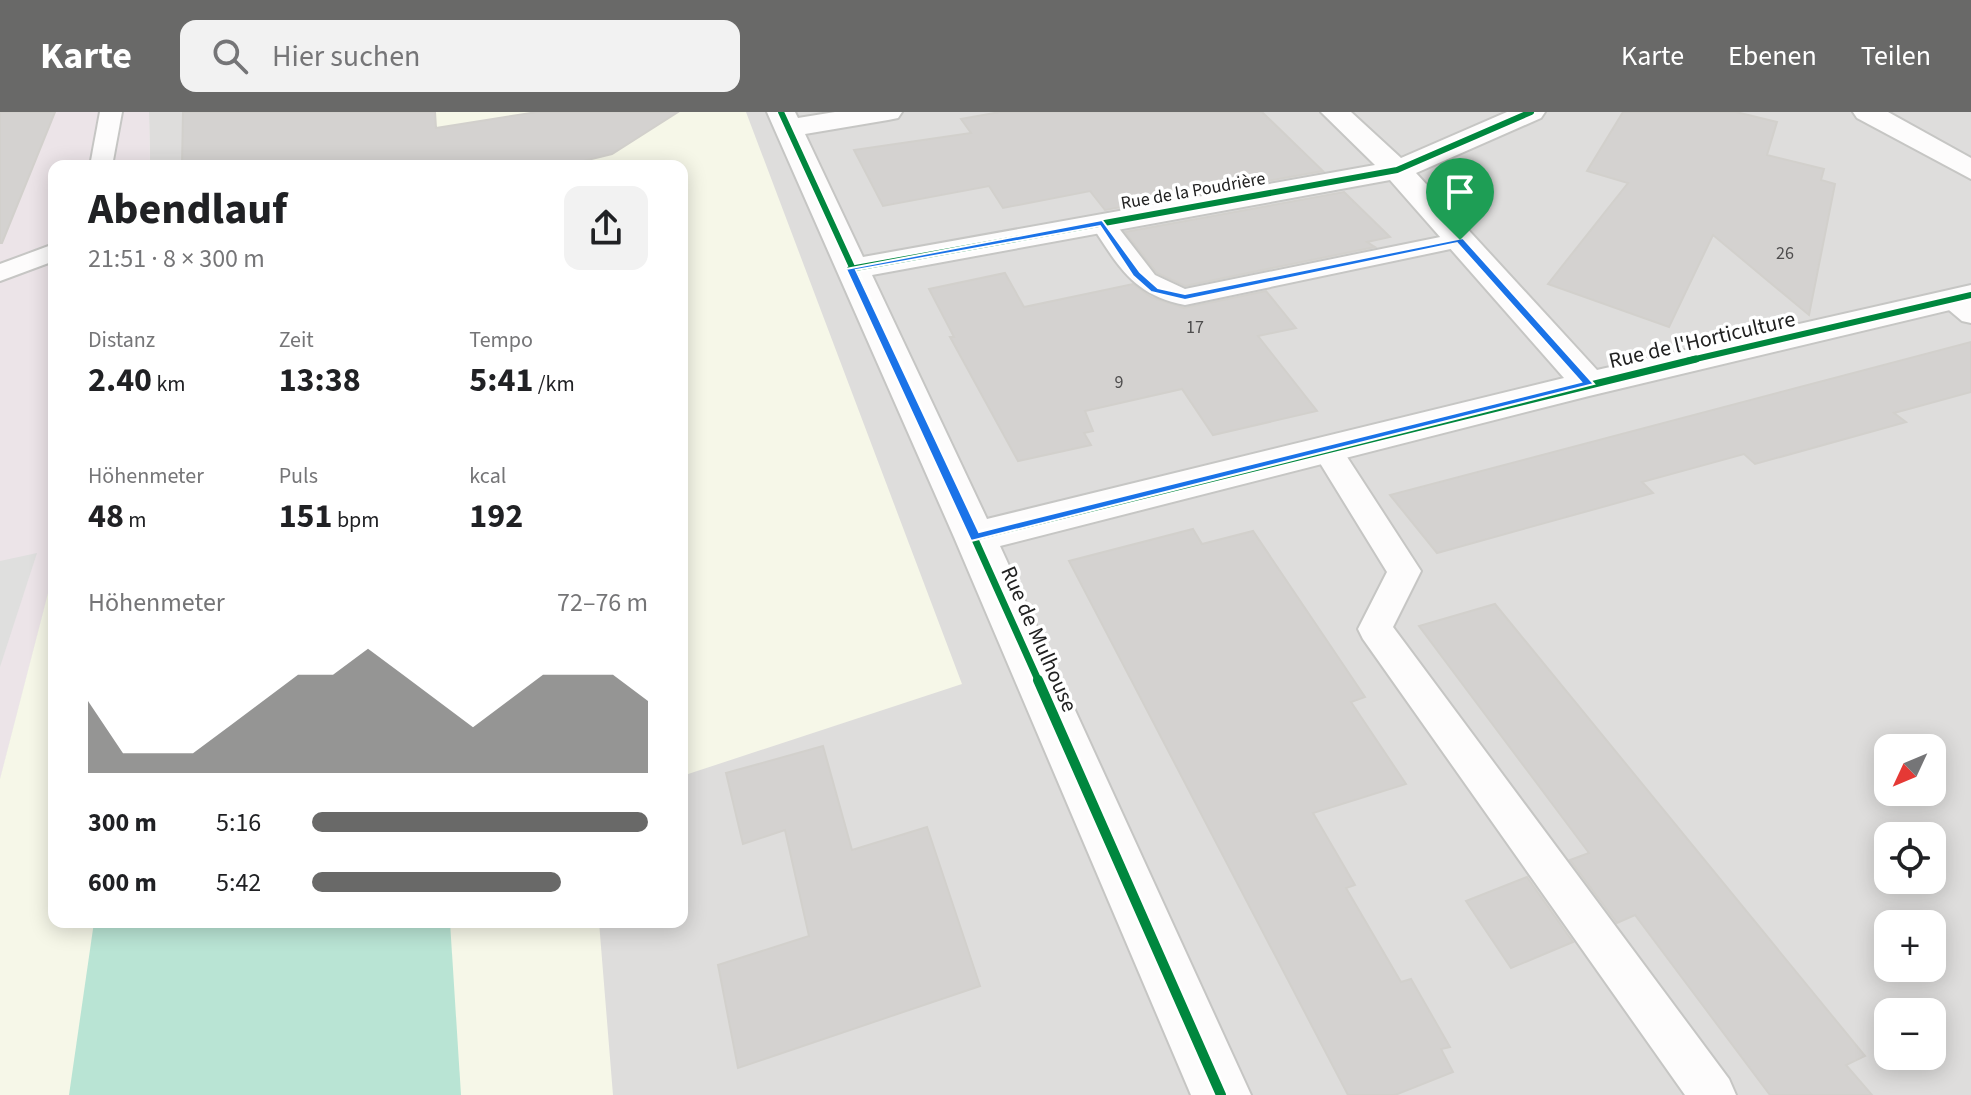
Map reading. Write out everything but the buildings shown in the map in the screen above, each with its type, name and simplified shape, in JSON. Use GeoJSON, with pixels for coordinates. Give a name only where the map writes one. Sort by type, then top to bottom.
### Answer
{"type":"FeatureCollection","features":[{"type":"Feature","properties":{"kind":"street"},"geometry":{"type":"LineString","coordinates":[[785,120],[888,112]]}},
{"type":"Feature","properties":{"kind":"street"},"geometry":{"type":"LineString","coordinates":[[1335,112],[1397,170],[1589,384]]}},
{"type":"Feature","properties":{"kind":"street","name":"Rue de la Poudrière"},"geometry":{"type":"LineString","coordinates":[[850,269],[1397,170],[1531,112]]}},
{"type":"Feature","properties":{"kind":"street"},"geometry":{"type":"LineString","coordinates":[[1867,112],[1971,170]]}},
{"type":"Feature","properties":{"kind":"street","name":"Rue de Mulhouse"},"geometry":{"type":"LineString","coordinates":[[785,120],[850,269],[975,537],[1221,1095]]}},
{"type":"Feature","properties":{"kind":"street","name":"Rue de l'Horticulture"},"geometry":{"type":"LineString","coordinates":[[975,537],[1589,384],[1964,303]]}},
{"type":"Feature","properties":{"kind":"lane"},"geometry":{"type":"LineString","coordinates":[[102,160],[111,112]]}},
{"type":"Feature","properties":{"kind":"lane"},"geometry":{"type":"LineString","coordinates":[[1102,223],[1137,274],[1154,290],[1185,297],[1460,240]]}},
{"type":"Feature","properties":{"kind":"lane"},"geometry":{"type":"LineString","coordinates":[[0,273],[48,254]]}},
{"type":"Feature","properties":{"kind":"lane"},"geometry":{"type":"LineString","coordinates":[[1327,450],[1404,571],[1375,629],[1713,1095]]}},
{"type":"Feature","properties":{"kind":"shaded area"},"geometry":{"type":"Polygon","coordinates":[[[0,112],[149,112],[150,160],[48,160],[48,593],[0,779],[0,112]]]}},
{"type":"Feature","properties":{"kind":"shaded area"},"geometry":{"type":"Polygon","coordinates":[[[149,112],[1971,112],[1971,1095],[0,1095],[0,779],[48,593],[48,928],[688,928],[688,160],[150,160],[149,112]]]}},
{"type":"Feature","properties":{"kind":"shaded area"},"geometry":{"type":"Polygon","coordinates":[[[290,112],[746,112],[962,684],[688,774],[688,160],[286,160],[290,112]]]}},
{"type":"Feature","properties":{"kind":"shaded area"},"geometry":{"type":"Polygon","coordinates":[[[37,553],[0,667],[0,561],[37,553]]]}},
{"type":"Feature","properties":{"kind":"shaded area"},"geometry":{"type":"Polygon","coordinates":[[[48,593],[48,928],[599,928],[613,1095],[0,1095],[0,779],[48,593]]]}},
{"type":"Feature","properties":{"kind":"green space"},"geometry":{"type":"Polygon","coordinates":[[[93,928],[450,928],[461,1095],[69,1095],[93,928]]]}},
{"type":"Feature","properties":{"kind":"cycle path"},"geometry":{"type":"LineString","coordinates":[[781,112],[975,537],[1221,1095]]}},
{"type":"Feature","properties":{"kind":"cycle path"},"geometry":{"type":"LineString","coordinates":[[850,269],[1397,170],[1531,112]]}},
{"type":"Feature","properties":{"kind":"cycle path"},"geometry":{"type":"LineString","coordinates":[[975,537],[1589,384],[1971,295]]}},
{"type":"Feature","properties":{"kind":"route"},"geometry":{"type":"LineString","coordinates":[[1102,223],[1137,274],[1154,290],[1167,296],[1185,297],[1460,240],[1589,384],[975,537],[850,269],[1102,223]]}}]}
